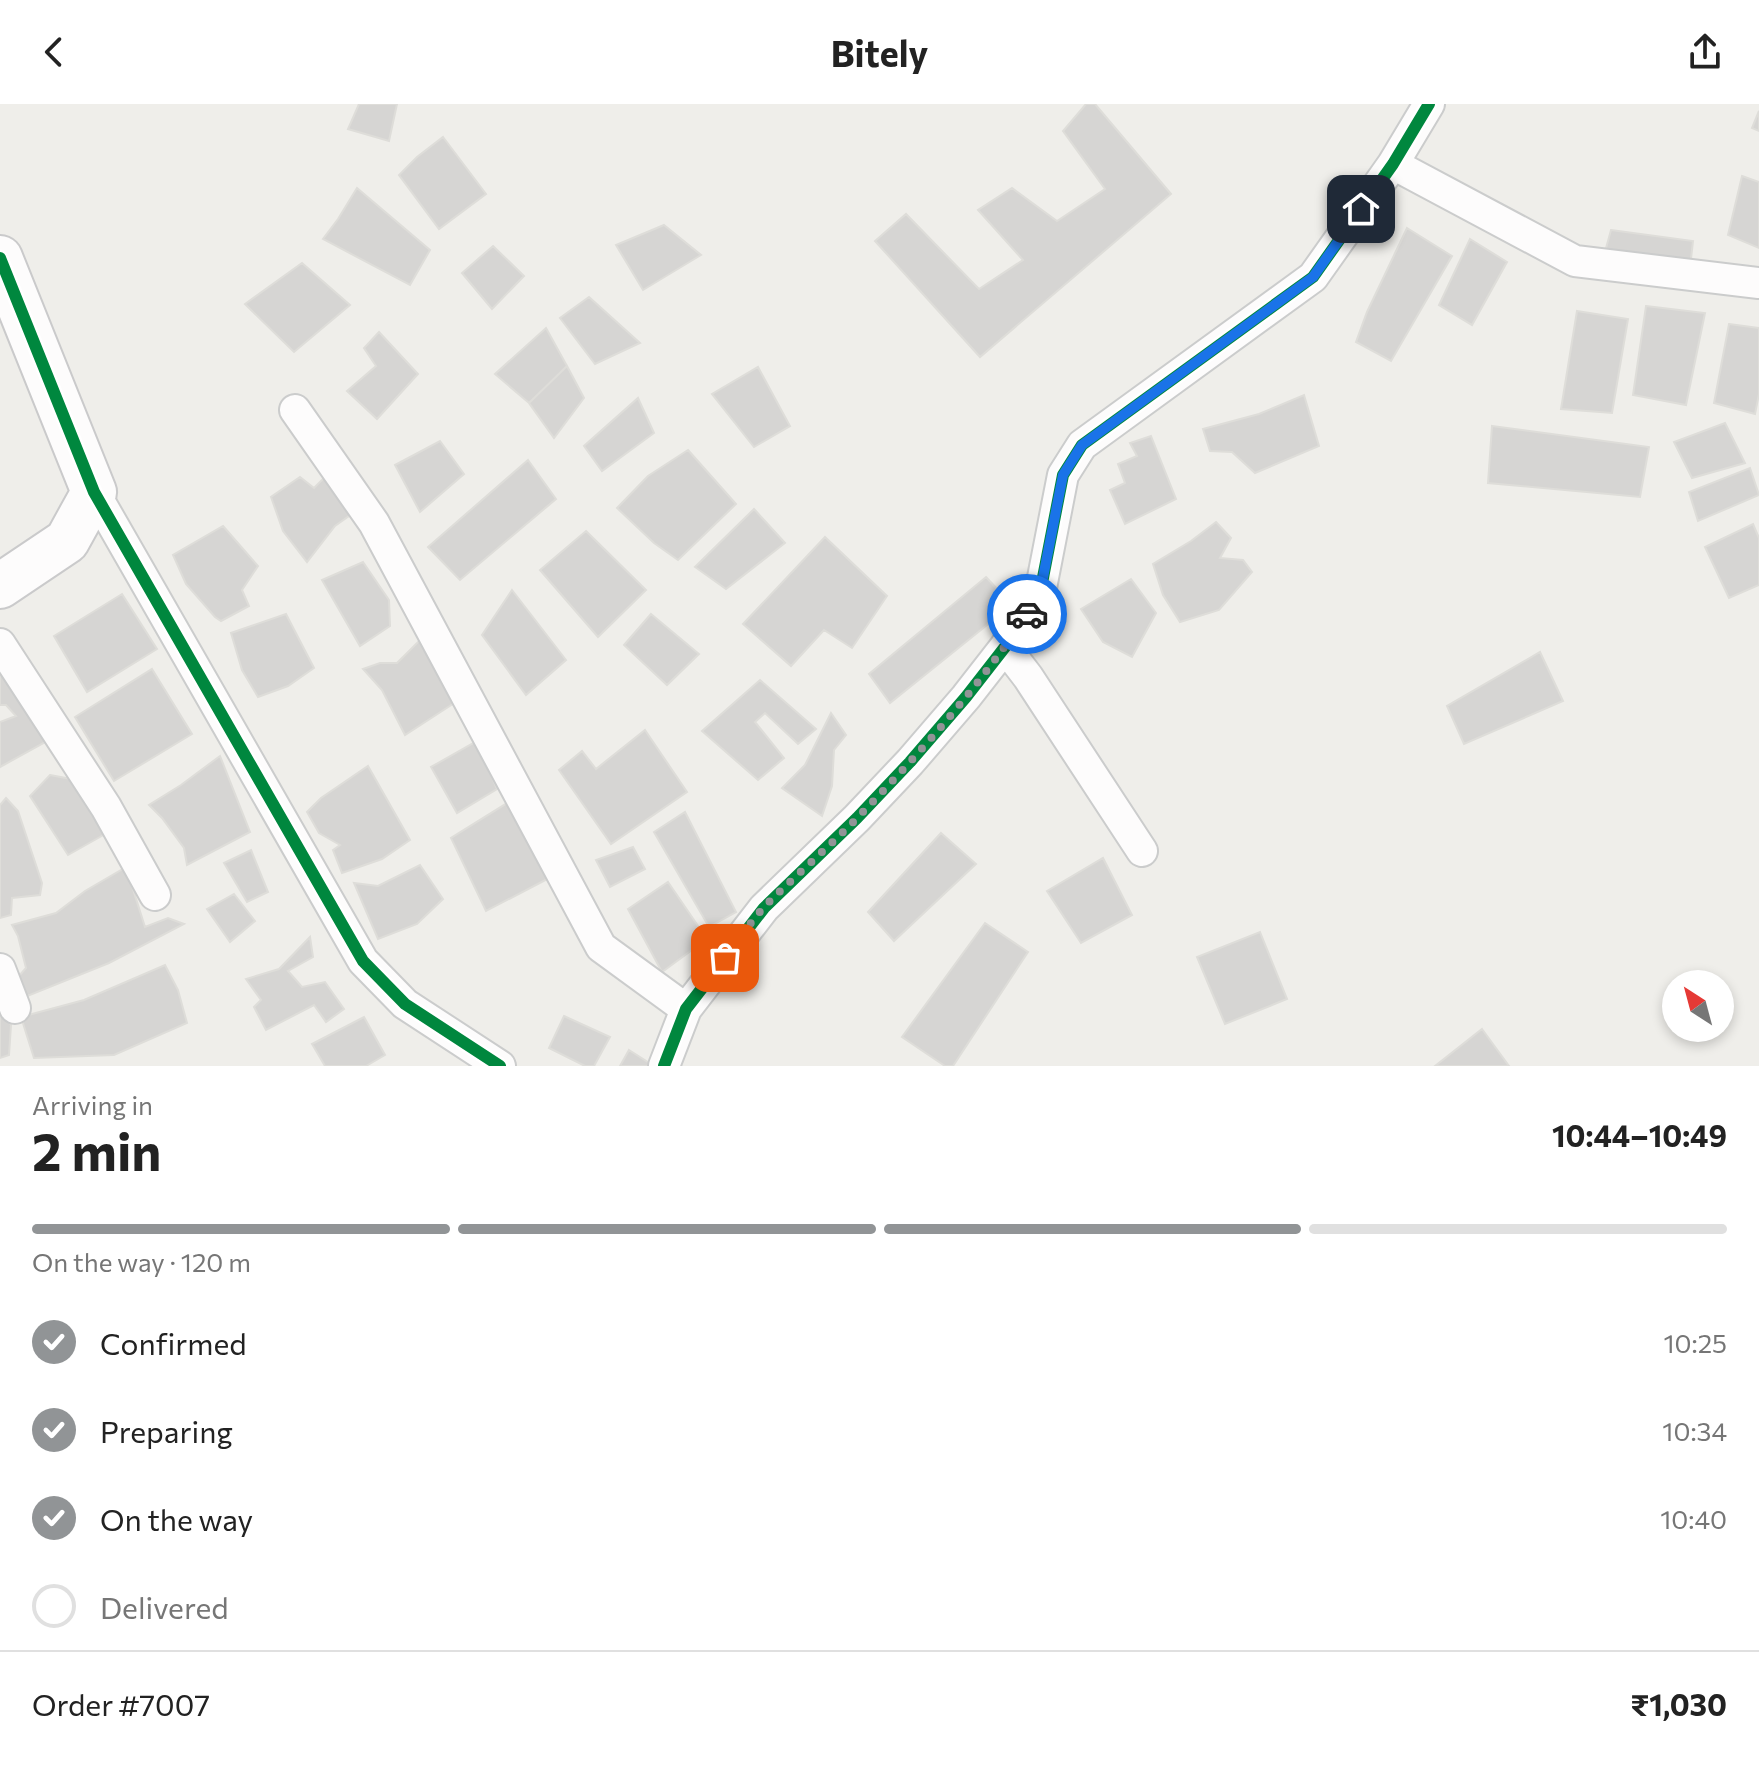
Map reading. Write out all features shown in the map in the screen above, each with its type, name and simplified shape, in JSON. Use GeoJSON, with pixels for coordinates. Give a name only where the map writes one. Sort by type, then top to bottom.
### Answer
{"type":"FeatureCollection","features":[{"type":"Feature","properties":{"kind":"street"},"geometry":{"type":"LineString","coordinates":[[664,1066],[686,1009],[764,908],[910,762],[1005,647],[1040,593],[1063,475],[1082,445],[1313,277],[1393,164],[1429,104]]}},
{"type":"Feature","properties":{"kind":"street"},"geometry":{"type":"LineString","coordinates":[[1393,164],[1575,261],[1759,283]]}},
{"type":"Feature","properties":{"kind":"street"},"geometry":{"type":"LineString","coordinates":[[0,258],[94,492],[363,961],[405,1004],[500,1066]]}},
{"type":"Feature","properties":{"kind":"street"},"geometry":{"type":"LineString","coordinates":[[295,410],[374,523],[601,947],[686,1009]]}},
{"type":"Feature","properties":{"kind":"street"},"geometry":{"type":"LineString","coordinates":[[0,586],[67,541],[94,492]]}},
{"type":"Feature","properties":{"kind":"street"},"geometry":{"type":"LineString","coordinates":[[0,644],[106,807],[155,895]]}},
{"type":"Feature","properties":{"kind":"street"},"geometry":{"type":"LineString","coordinates":[[1005,647],[1142,851]]}},
{"type":"Feature","properties":{"kind":"street"},"geometry":{"type":"LineString","coordinates":[[0,969],[15,1008]]}},
{"type":"Feature","properties":{"kind":"building"},"geometry":{"type":"Polygon","coordinates":[[[359,104],[397,104],[389,141],[348,129],[359,104]]]}},
{"type":"Feature","properties":{"kind":"building"},"geometry":{"type":"Polygon","coordinates":[[[1086,104],[1095,104],[1171,194],[980,357],[875,241],[906,214],[979,289],[1023,260],[978,210],[1012,188],[1057,221],[1105,189],[1063,131],[1086,104]]]}},
{"type":"Feature","properties":{"kind":"building"},"geometry":{"type":"Polygon","coordinates":[[[1759,111],[1759,131],[1752,128],[1759,111]]]}},
{"type":"Feature","properties":{"kind":"building"},"geometry":{"type":"Polygon","coordinates":[[[443,137],[486,194],[439,229],[399,175],[443,137]]]}},
{"type":"Feature","properties":{"kind":"building"},"geometry":{"type":"Polygon","coordinates":[[[1742,176],[1759,182],[1759,248],[1728,235],[1742,176]]]}},
{"type":"Feature","properties":{"kind":"building"},"geometry":{"type":"Polygon","coordinates":[[[357,188],[430,250],[410,285],[323,239],[357,188]]]}},
{"type":"Feature","properties":{"kind":"building"},"geometry":{"type":"Polygon","coordinates":[[[664,225],[701,255],[643,290],[616,245],[664,225]]]}},
{"type":"Feature","properties":{"kind":"building"},"geometry":{"type":"Polygon","coordinates":[[[1407,228],[1452,256],[1391,361],[1356,342],[1407,228]]]}},
{"type":"Feature","properties":{"kind":"building"},"geometry":{"type":"Polygon","coordinates":[[[1611,230],[1693,241],[1690,268],[1605,252],[1611,230]]]}},
{"type":"Feature","properties":{"kind":"building"},"geometry":{"type":"Polygon","coordinates":[[[1470,239],[1507,262],[1472,325],[1439,305],[1470,239]]]}},
{"type":"Feature","properties":{"kind":"building"},"geometry":{"type":"Polygon","coordinates":[[[493,246],[524,276],[492,309],[462,273],[493,246]]]}},
{"type":"Feature","properties":{"kind":"building"},"geometry":{"type":"Polygon","coordinates":[[[302,263],[350,305],[294,352],[245,304],[302,263]]]}},
{"type":"Feature","properties":{"kind":"building"},"geometry":{"type":"Polygon","coordinates":[[[589,297],[640,343],[595,364],[560,318],[589,297]]]}},
{"type":"Feature","properties":{"kind":"building"},"geometry":{"type":"Polygon","coordinates":[[[1646,306],[1705,313],[1686,405],[1633,395],[1646,306]]]}},
{"type":"Feature","properties":{"kind":"building"},"geometry":{"type":"Polygon","coordinates":[[[1577,311],[1628,319],[1612,413],[1561,409],[1577,311]]]}},
{"type":"Feature","properties":{"kind":"building"},"geometry":{"type":"Polygon","coordinates":[[[1729,324],[1759,328],[1759,394],[1755,414],[1714,403],[1729,324]]]}},
{"type":"Feature","properties":{"kind":"building"},"geometry":{"type":"Polygon","coordinates":[[[546,328],[567,366],[529,403],[495,374],[546,328]]]}},
{"type":"Feature","properties":{"kind":"building"},"geometry":{"type":"Polygon","coordinates":[[[379,332],[418,374],[377,419],[347,391],[376,366],[364,348],[379,332]]]}},
{"type":"Feature","properties":{"kind":"building"},"geometry":{"type":"Polygon","coordinates":[[[567,366],[584,398],[554,438],[529,403],[567,366]]]}},
{"type":"Feature","properties":{"kind":"building"},"geometry":{"type":"Polygon","coordinates":[[[758,367],[790,426],[754,447],[712,394],[758,367]]]}},
{"type":"Feature","properties":{"kind":"building"},"geometry":{"type":"Polygon","coordinates":[[[1304,395],[1319,446],[1255,473],[1232,452],[1210,451],[1203,429],[1259,414],[1304,395]]]}},
{"type":"Feature","properties":{"kind":"building"},"geometry":{"type":"Polygon","coordinates":[[[638,398],[654,433],[602,471],[584,446],[638,398]]]}},
{"type":"Feature","properties":{"kind":"building"},"geometry":{"type":"Polygon","coordinates":[[[1725,423],[1745,463],[1692,478],[1674,442],[1725,423]]]}},
{"type":"Feature","properties":{"kind":"building"},"geometry":{"type":"Polygon","coordinates":[[[1492,426],[1649,447],[1640,497],[1488,483],[1492,426]]]}},
{"type":"Feature","properties":{"kind":"building"},"geometry":{"type":"Polygon","coordinates":[[[1151,436],[1176,499],[1125,524],[1110,490],[1125,483],[1118,464],[1137,456],[1130,443],[1151,436]]]}},
{"type":"Feature","properties":{"kind":"building"},"geometry":{"type":"Polygon","coordinates":[[[440,441],[464,474],[420,512],[395,465],[440,441]]]}},
{"type":"Feature","properties":{"kind":"building"},"geometry":{"type":"Polygon","coordinates":[[[688,450],[736,504],[678,560],[654,543],[617,508],[648,476],[688,450]]]}},
{"type":"Feature","properties":{"kind":"building"},"geometry":{"type":"Polygon","coordinates":[[[528,460],[556,499],[460,580],[428,547],[528,460]]]}},
{"type":"Feature","properties":{"kind":"building"},"geometry":{"type":"Polygon","coordinates":[[[1750,468],[1759,495],[1698,521],[1689,492],[1750,468]]]}},
{"type":"Feature","properties":{"kind":"building"},"geometry":{"type":"Polygon","coordinates":[[[326,476],[356,511],[335,526],[307,562],[283,531],[271,497],[300,477],[314,488],[326,476]]]}},
{"type":"Feature","properties":{"kind":"building"},"geometry":{"type":"Polygon","coordinates":[[[754,509],[785,543],[726,589],[695,567],[754,509]]]}},
{"type":"Feature","properties":{"kind":"building"},"geometry":{"type":"Polygon","coordinates":[[[1216,522],[1231,538],[1220,558],[1243,560],[1252,572],[1219,610],[1180,622],[1163,595],[1153,564],[1216,522]]]}},
{"type":"Feature","properties":{"kind":"building"},"geometry":{"type":"Polygon","coordinates":[[[1753,524],[1759,538],[1759,585],[1729,598],[1705,547],[1753,524]]]}},
{"type":"Feature","properties":{"kind":"building"},"geometry":{"type":"Polygon","coordinates":[[[223,526],[258,566],[242,590],[249,606],[221,621],[186,584],[173,555],[223,526]]]}},
{"type":"Feature","properties":{"kind":"building"},"geometry":{"type":"Polygon","coordinates":[[[586,531],[646,590],[598,637],[540,570],[586,531]]]}},
{"type":"Feature","properties":{"kind":"building"},"geometry":{"type":"Polygon","coordinates":[[[825,537],[887,596],[852,648],[824,630],[791,666],[743,624],[825,537]]]}},
{"type":"Feature","properties":{"kind":"building"},"geometry":{"type":"Polygon","coordinates":[[[363,562],[389,600],[390,626],[360,646],[322,580],[363,562]]]}},
{"type":"Feature","properties":{"kind":"building"},"geometry":{"type":"Polygon","coordinates":[[[986,577],[1012,605],[890,703],[869,674],[986,577]]]}},
{"type":"Feature","properties":{"kind":"building"},"geometry":{"type":"Polygon","coordinates":[[[1131,579],[1156,613],[1132,657],[1103,642],[1081,609],[1131,579]]]}},
{"type":"Feature","properties":{"kind":"building"},"geometry":{"type":"Polygon","coordinates":[[[512,590],[566,660],[526,695],[482,635],[512,590]]]}},
{"type":"Feature","properties":{"kind":"building"},"geometry":{"type":"Polygon","coordinates":[[[122,594],[157,649],[87,692],[54,636],[122,594]]]}},
{"type":"Feature","properties":{"kind":"building"},"geometry":{"type":"Polygon","coordinates":[[[286,614],[314,668],[288,686],[258,697],[242,670],[231,633],[286,614]]]}},
{"type":"Feature","properties":{"kind":"building"},"geometry":{"type":"Polygon","coordinates":[[[651,614],[699,654],[667,685],[624,645],[651,614]]]}},
{"type":"Feature","properties":{"kind":"building"},"geometry":{"type":"Polygon","coordinates":[[[422,638],[459,700],[405,735],[382,690],[363,669],[380,663],[397,663],[422,638]]]}},
{"type":"Feature","properties":{"kind":"building"},"geometry":{"type":"Polygon","coordinates":[[[1540,652],[1563,701],[1464,744],[1447,706],[1540,652]]]}},
{"type":"Feature","properties":{"kind":"building"},"geometry":{"type":"Polygon","coordinates":[[[0,659],[51,739],[0,767],[0,722],[16,716],[6,705],[0,705],[0,659]]]}},
{"type":"Feature","properties":{"kind":"building"},"geometry":{"type":"Polygon","coordinates":[[[152,669],[192,734],[114,781],[75,717],[152,669]]]}},
{"type":"Feature","properties":{"kind":"building"},"geometry":{"type":"Polygon","coordinates":[[[760,680],[816,729],[798,744],[765,713],[755,722],[784,758],[758,780],[702,731],[760,680]]]}},
{"type":"Feature","properties":{"kind":"building"},"geometry":{"type":"Polygon","coordinates":[[[831,713],[846,735],[834,750],[832,786],[822,816],[782,788],[805,765],[831,713]]]}},
{"type":"Feature","properties":{"kind":"building"},"geometry":{"type":"Polygon","coordinates":[[[645,730],[687,792],[611,844],[559,770],[582,751],[596,769],[645,730]]]}},
{"type":"Feature","properties":{"kind":"building"},"geometry":{"type":"Polygon","coordinates":[[[477,741],[497,789],[457,813],[431,767],[477,741]]]}},
{"type":"Feature","properties":{"kind":"building"},"geometry":{"type":"Polygon","coordinates":[[[220,756],[250,832],[187,865],[184,848],[149,805],[220,756]]]}},
{"type":"Feature","properties":{"kind":"building"},"geometry":{"type":"Polygon","coordinates":[[[368,766],[410,840],[382,859],[342,873],[333,850],[340,845],[319,833],[307,812],[321,798],[368,766]]]}},
{"type":"Feature","properties":{"kind":"building"},"geometry":{"type":"Polygon","coordinates":[[[50,775],[71,779],[107,833],[68,855],[30,796],[50,775]]]}},
{"type":"Feature","properties":{"kind":"building"},"geometry":{"type":"Polygon","coordinates":[[[6,798],[18,811],[42,883],[40,895],[12,898],[11,915],[0,918],[0,805],[6,798]]]}},
{"type":"Feature","properties":{"kind":"building"},"geometry":{"type":"Polygon","coordinates":[[[512,800],[555,875],[486,911],[451,838],[512,800]]]}},
{"type":"Feature","properties":{"kind":"building"},"geometry":{"type":"Polygon","coordinates":[[[685,812],[736,912],[709,927],[654,832],[685,812]]]}},
{"type":"Feature","properties":{"kind":"building"},"geometry":{"type":"Polygon","coordinates":[[[941,833],[976,864],[894,941],[868,912],[941,833]]]}},
{"type":"Feature","properties":{"kind":"building"},"geometry":{"type":"Polygon","coordinates":[[[633,847],[645,869],[610,887],[596,860],[633,847]]]}},
{"type":"Feature","properties":{"kind":"building"},"geometry":{"type":"Polygon","coordinates":[[[251,850],[268,892],[247,902],[224,863],[251,850]]]}},
{"type":"Feature","properties":{"kind":"building"},"geometry":{"type":"Polygon","coordinates":[[[1103,858],[1132,915],[1081,943],[1047,891],[1103,858]]]}},
{"type":"Feature","properties":{"kind":"building"},"geometry":{"type":"Polygon","coordinates":[[[420,865],[443,899],[417,924],[378,939],[354,883],[378,886],[420,865]]]}},
{"type":"Feature","properties":{"kind":"building"},"geometry":{"type":"Polygon","coordinates":[[[128,866],[143,877],[132,886],[145,927],[168,918],[184,924],[109,963],[25,997],[18,977],[26,968],[12,925],[56,913],[85,891],[128,866]]]}},
{"type":"Feature","properties":{"kind":"building"},"geometry":{"type":"Polygon","coordinates":[[[668,882],[707,939],[662,972],[628,909],[668,882]]]}},
{"type":"Feature","properties":{"kind":"building"},"geometry":{"type":"Polygon","coordinates":[[[234,894],[255,921],[230,942],[207,909],[234,894]]]}},
{"type":"Feature","properties":{"kind":"building"},"geometry":{"type":"Polygon","coordinates":[[[985,923],[1028,952],[953,1066],[945,1066],[902,1037],[985,923]]]}},
{"type":"Feature","properties":{"kind":"building"},"geometry":{"type":"Polygon","coordinates":[[[1260,932],[1287,999],[1225,1024],[1197,957],[1260,932]]]}},
{"type":"Feature","properties":{"kind":"building"},"geometry":{"type":"Polygon","coordinates":[[[310,937],[313,957],[288,971],[302,987],[325,982],[344,1009],[326,1022],[314,1005],[266,1030],[254,1007],[261,1000],[246,979],[279,969],[310,937]]]}},
{"type":"Feature","properties":{"kind":"building"},"geometry":{"type":"Polygon","coordinates":[[[165,965],[178,990],[187,1023],[114,1055],[34,1058],[21,1017],[84,1000],[165,965]]]}},
{"type":"Feature","properties":{"kind":"building"},"geometry":{"type":"Polygon","coordinates":[[[0,998],[11,1025],[9,1055],[0,1058],[0,998]]]}},
{"type":"Feature","properties":{"kind":"building"},"geometry":{"type":"Polygon","coordinates":[[[564,1016],[610,1037],[594,1066],[585,1066],[549,1048],[564,1016]]]}},
{"type":"Feature","properties":{"kind":"building"},"geometry":{"type":"Polygon","coordinates":[[[364,1017],[385,1055],[366,1066],[325,1066],[312,1044],[364,1017]]]}},
{"type":"Feature","properties":{"kind":"building"},"geometry":{"type":"Polygon","coordinates":[[[1482,1029],[1509,1066],[1435,1066],[1482,1029]]]}},
{"type":"Feature","properties":{"kind":"building"},"geometry":{"type":"Polygon","coordinates":[[[629,1050],[654,1066],[620,1066],[629,1050]]]}},
{"type":"Feature","properties":{"kind":"cycle path"},"geometry":{"type":"LineString","coordinates":[[664,1066],[686,1009],[764,908],[910,762],[1005,647],[1040,593],[1063,475],[1082,445],[1313,277],[1393,164],[1429,104]]}},
{"type":"Feature","properties":{"kind":"cycle path"},"geometry":{"type":"LineString","coordinates":[[0,258],[94,492],[363,961],[405,1004],[500,1066]]}},
{"type":"Feature","properties":{"kind":"way so far"},"geometry":{"type":"LineString","coordinates":[[725,958],[764,908],[910,762],[966,697],[1027,614]]}},
{"type":"Feature","properties":{"kind":"route"},"geometry":{"type":"LineString","coordinates":[[1027,614],[1040,593],[1063,475],[1082,445],[1313,277],[1361,209]]}}]}
